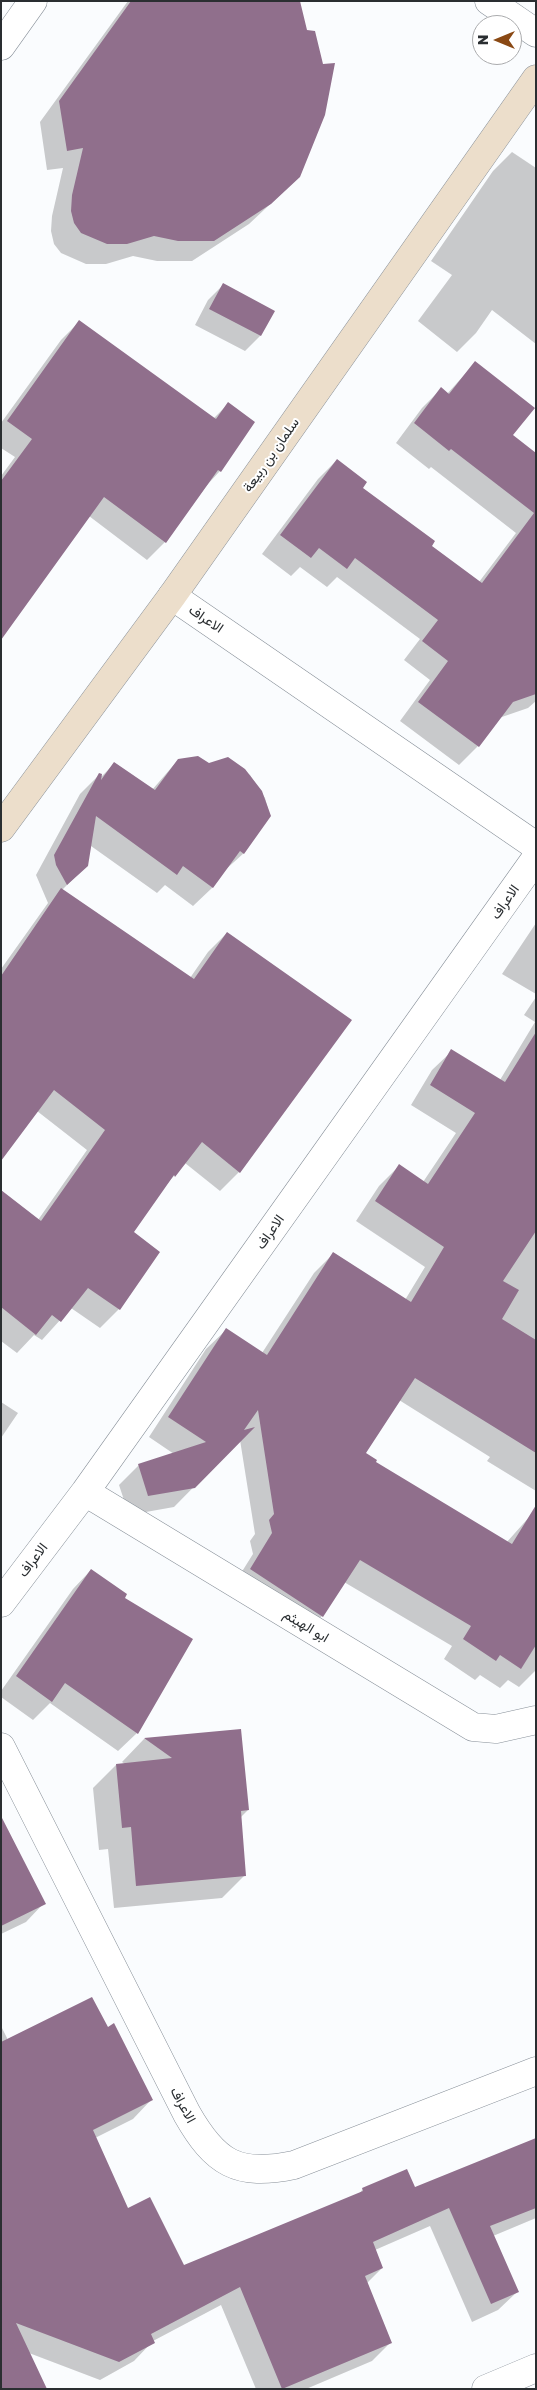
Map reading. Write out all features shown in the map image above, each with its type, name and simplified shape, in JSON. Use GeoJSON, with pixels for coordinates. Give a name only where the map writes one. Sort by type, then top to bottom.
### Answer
{"type":"FeatureCollection","features":[{"type":"Feature","properties":{"kind":"street"},"geometry":{"type":"LineString","coordinates":[[1,46],[33,1]]}},
{"type":"Feature","properties":{"kind":"street"},"geometry":{"type":"LineString","coordinates":[[490,1],[536,33]]}},
{"type":"Feature","properties":{"kind":"street","name":"سلمان بن ربيعة"},"geometry":{"type":"LineString","coordinates":[[1,828],[172,596],[536,79]]}},
{"type":"Feature","properties":{"kind":"street","name":"الاعراف"},"geometry":{"type":"LineString","coordinates":[[172,596],[536,846]]}},
{"type":"Feature","properties":{"kind":"street","name":"الاعراف"},"geometry":{"type":"LineString","coordinates":[[1,1603],[85,1492],[536,858]]}},
{"type":"Feature","properties":{"kind":"street","name":"ابو الهيثم"},"geometry":{"type":"LineString","coordinates":[[85,1492],[473,1727],[496,1729],[536,1720]]}},
{"type":"Feature","properties":{"kind":"street","name":"الاعراف"},"geometry":{"type":"LineString","coordinates":[[1,1748],[187,2114],[201,2138],[216,2154],[250,2170],[272,2170],[294,2165],[536,2071]]}},
{"type":"Feature","properties":{"kind":"street"},"geometry":{"type":"LineString","coordinates":[[486,2389],[536,2368]]}},
{"type":"Feature","properties":{"kind":"building"},"geometry":{"type":"Polygon","coordinates":[[[131,1],[300,1],[307,30],[315,31],[323,64],[335,63],[325,115],[300,177],[271,204],[214,241],[178,241],[154,236],[127,244],[107,244],[81,233],[74,223],[71,211],[72,195],[83,148],[67,151],[59,101],[131,1]]]}},
{"type":"Feature","properties":{"kind":"building"},"geometry":{"type":"Polygon","coordinates":[[[223,283],[275,311],[261,336],[209,309],[223,283]]]}},
{"type":"Feature","properties":{"kind":"building"},"geometry":{"type":"Polygon","coordinates":[[[79,320],[216,419],[228,402],[255,422],[221,472],[218,470],[166,543],[104,497],[1,640],[1,481],[32,439],[7,421],[79,320]]]}},
{"type":"Feature","properties":{"kind":"building"},"geometry":{"type":"Polygon","coordinates":[[[475,361],[535,408],[513,435],[536,453],[536,694],[513,702],[479,747],[418,702],[448,661],[422,641],[438,620],[355,558],[347,569],[319,548],[311,558],[280,535],[337,459],[367,482],[363,488],[435,541],[432,546],[482,583],[534,513],[414,423],[441,387],[449,394],[475,361]]]}},
{"type":"Feature","properties":{"kind":"building"},"geometry":{"type":"Polygon","coordinates":[[[198,756],[209,763],[228,757],[245,769],[262,791],[271,816],[244,854],[240,851],[213,888],[183,866],[177,875],[96,816],[88,866],[67,885],[56,865],[54,855],[99,773],[102,774],[101,780],[114,762],[155,790],[178,759],[198,756]]]}},
{"type":"Feature","properties":{"kind":"building"},"geometry":{"type":"Polygon","coordinates":[[[61,888],[194,979],[227,932],[352,1020],[240,1173],[202,1142],[175,1177],[174,1175],[134,1232],[160,1252],[120,1310],[88,1288],[61,1322],[52,1315],[36,1335],[1,1307],[1,1190],[41,1221],[105,1130],[54,1090],[1,1161],[1,976],[61,888]]]}},
{"type":"Feature","properties":{"kind":"building"},"geometry":{"type":"Polygon","coordinates":[[[536,1032],[536,1231],[503,1281],[519,1290],[502,1319],[536,1340],[536,1453],[415,1378],[366,1453],[377,1460],[376,1462],[512,1544],[536,1505],[536,1645],[521,1669],[500,1655],[496,1661],[463,1639],[471,1626],[360,1560],[323,1617],[250,1569],[272,1533],[269,1520],[274,1514],[258,1410],[244,1430],[255,1427],[195,1488],[148,1496],[138,1464],[206,1442],[168,1417],[226,1328],[267,1355],[333,1252],[411,1302],[444,1247],[375,1201],[399,1164],[428,1184],[475,1113],[430,1085],[451,1049],[505,1082],[536,1032]]]}},
{"type":"Feature","properties":{"kind":"building"},"geometry":{"type":"Polygon","coordinates":[[[91,1569],[127,1594],[125,1598],[193,1639],[138,1734],[65,1683],[52,1702],[16,1676],[91,1569]]]}},
{"type":"Feature","properties":{"kind":"building"},"geometry":{"type":"Polygon","coordinates":[[[241,1729],[249,1810],[241,1811],[246,1876],[136,1886],[131,1827],[122,1828],[116,1764],[172,1758],[144,1738],[241,1729]]]}},
{"type":"Feature","properties":{"kind":"building"},"geometry":{"type":"Polygon","coordinates":[[[1,1816],[46,1904],[1,1926],[1,1816]]]}},
{"type":"Feature","properties":{"kind":"building"},"geometry":{"type":"Polygon","coordinates":[[[92,1997],[108,2027],[114,2023],[153,2100],[93,2130],[128,2208],[150,2197],[184,2265],[363,2191],[362,2188],[407,2169],[415,2187],[536,2138],[536,2208],[490,2226],[519,2292],[491,2304],[449,2208],[373,2242],[383,2268],[365,2276],[392,2343],[282,2389],[240,2287],[151,2334],[155,2343],[119,2362],[16,2323],[47,2389],[1,2389],[1,2042],[92,1997]]]}}]}
